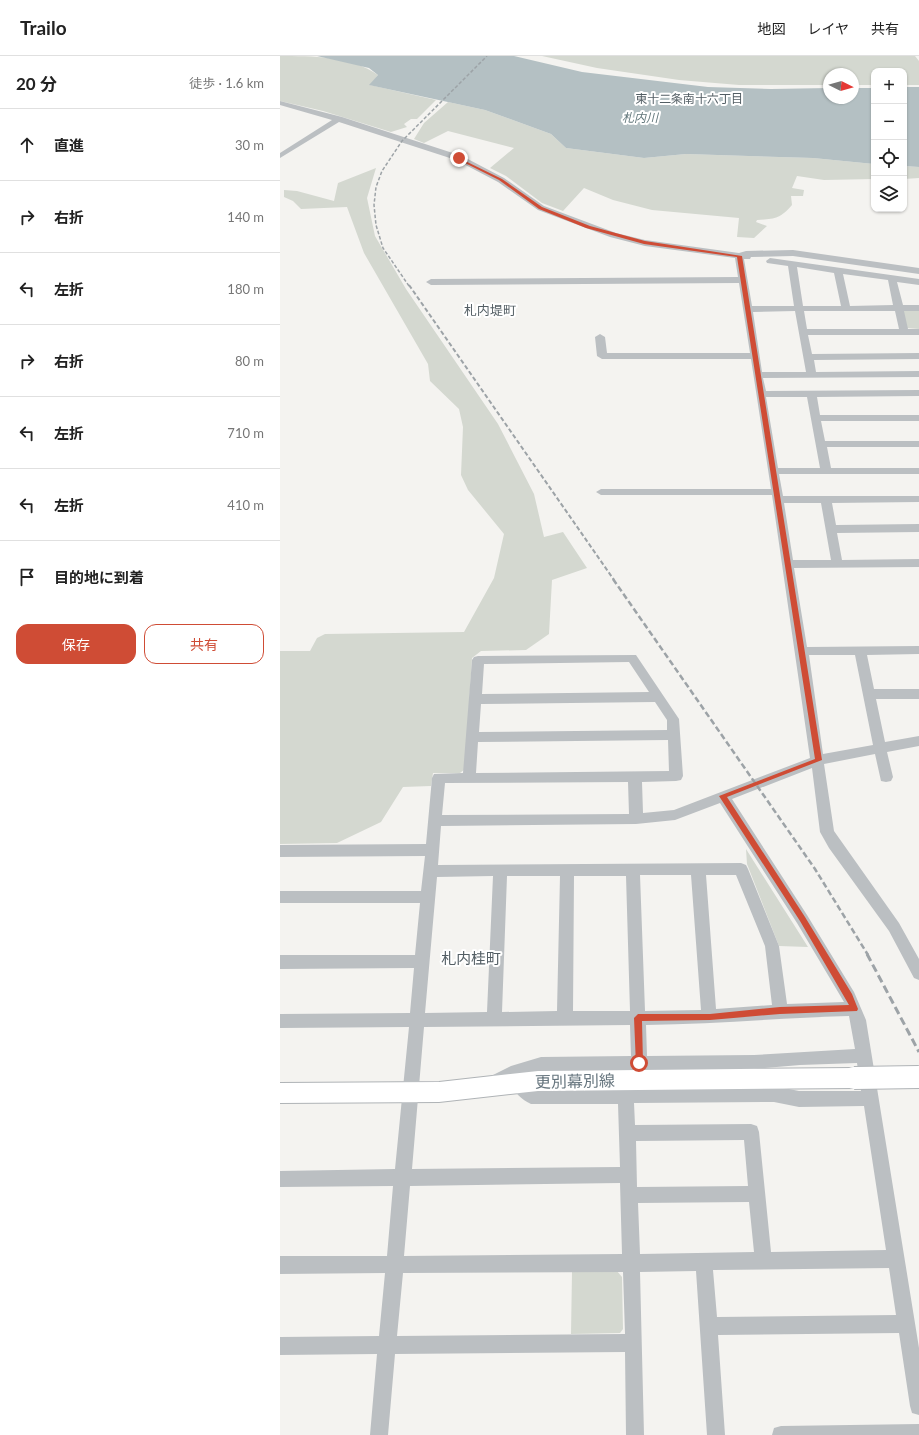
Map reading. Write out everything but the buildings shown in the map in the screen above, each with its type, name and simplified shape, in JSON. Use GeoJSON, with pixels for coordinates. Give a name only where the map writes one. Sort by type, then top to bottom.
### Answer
{"type":"FeatureCollection","features":[{"type":"Feature","properties":{"kind":"main road","name":"更別幕別線"},"geometry":{"type":"LineString","coordinates":[[280,1093],[439,1092],[517,1082],[919,1077]]}},
{"type":"Feature","properties":{"kind":"street"},"geometry":{"type":"LineString","coordinates":[[280,103],[339,119],[459,158],[501,180],[541,208],[588,227],[644,242],[919,282]]}},
{"type":"Feature","properties":{"kind":"street"},"geometry":{"type":"LineString","coordinates":[[280,156],[339,119]]}},
{"type":"Feature","properties":{"kind":"street"},"geometry":{"type":"LineString","coordinates":[[740,256],[746,254],[793,253],[919,271]]}},
{"type":"Feature","properties":{"kind":"street"},"geometry":{"type":"LineString","coordinates":[[740,256],[802,651],[827,832],[894,927],[919,973]]}},
{"type":"Feature","properties":{"kind":"street"},"geometry":{"type":"LineString","coordinates":[[792,264],[803,332],[812,375]]}},
{"type":"Feature","properties":{"kind":"street"},"geometry":{"type":"LineString","coordinates":[[838,271],[846,309]]}},
{"type":"Feature","properties":{"kind":"street"},"geometry":{"type":"LineString","coordinates":[[892,279],[904,332]]}},
{"type":"Feature","properties":{"kind":"street"},"geometry":{"type":"LineString","coordinates":[[431,282],[743,280]]}},
{"type":"Feature","properties":{"kind":"street"},"geometry":{"type":"LineString","coordinates":[[748,309],[919,308]]}},
{"type":"Feature","properties":{"kind":"street"},"geometry":{"type":"LineString","coordinates":[[803,332],[919,332]]}},
{"type":"Feature","properties":{"kind":"street"},"geometry":{"type":"LineString","coordinates":[[600,336],[602,356],[755,356]]}},
{"type":"Feature","properties":{"kind":"street"},"geometry":{"type":"LineString","coordinates":[[808,357],[919,356]]}},
{"type":"Feature","properties":{"kind":"street"},"geometry":{"type":"LineString","coordinates":[[759,375],[917,374],[919,389]]}},
{"type":"Feature","properties":{"kind":"street"},"geometry":{"type":"LineString","coordinates":[[811,393],[826,471]]}},
{"type":"Feature","properties":{"kind":"street"},"geometry":{"type":"LineString","coordinates":[[761,394],[919,393]]}},
{"type":"Feature","properties":{"kind":"street"},"geometry":{"type":"LineString","coordinates":[[816,418],[919,418]]}},
{"type":"Feature","properties":{"kind":"street"},"geometry":{"type":"LineString","coordinates":[[821,444],[919,444]]}},
{"type":"Feature","properties":{"kind":"street"},"geometry":{"type":"LineString","coordinates":[[774,471],[919,471]]}},
{"type":"Feature","properties":{"kind":"street"},"geometry":{"type":"LineString","coordinates":[[601,492],[777,496],[826,500],[919,499]]}},
{"type":"Feature","properties":{"kind":"street"},"geometry":{"type":"LineString","coordinates":[[826,500],[837,564]]}},
{"type":"Feature","properties":{"kind":"street"},"geometry":{"type":"LineString","coordinates":[[830,529],[919,528]]}},
{"type":"Feature","properties":{"kind":"street"},"geometry":{"type":"LineString","coordinates":[[788,564],[919,563]]}},
{"type":"Feature","properties":{"kind":"street"},"geometry":{"type":"LineString","coordinates":[[802,651],[919,650]]}},
{"type":"Feature","properties":{"kind":"street"},"geometry":{"type":"LineString","coordinates":[[860,651],[886,777]]}},
{"type":"Feature","properties":{"kind":"street"},"geometry":{"type":"LineString","coordinates":[[379,1435],[439,778],[469,778],[635,776],[676,776],[673,719],[632,658],[478,660],[469,778]]}},
{"type":"Feature","properties":{"kind":"street"},"geometry":{"type":"LineString","coordinates":[[869,694],[919,694]]}},
{"type":"Feature","properties":{"kind":"street"},"geometry":{"type":"LineString","coordinates":[[475,699],[658,697]]}},
{"type":"Feature","properties":{"kind":"street"},"geometry":{"type":"LineString","coordinates":[[472,737],[674,735]]}},
{"type":"Feature","properties":{"kind":"street"},"geometry":{"type":"LineString","coordinates":[[435,821],[636,819],[675,815],[818,760],[919,740]]}},
{"type":"Feature","properties":{"kind":"street"},"geometry":{"type":"LineString","coordinates":[[635,776],[636,819]]}},
{"type":"Feature","properties":{"kind":"street"},"geometry":{"type":"LineString","coordinates":[[723,796],[802,919],[849,997],[854,1009],[864,1056],[919,1406]]}},
{"type":"Feature","properties":{"kind":"street"},"geometry":{"type":"LineString","coordinates":[[280,852],[432,850]]}},
{"type":"Feature","properties":{"kind":"street"},"geometry":{"type":"LineString","coordinates":[[430,871],[698,868],[741,869],[772,946],[780,1011]]}},
{"type":"Feature","properties":{"kind":"street"},"geometry":{"type":"LineString","coordinates":[[698,868],[710,1017]]}},
{"type":"Feature","properties":{"kind":"street"},"geometry":{"type":"LineString","coordinates":[[633,869],[639,1063]]}},
{"type":"Feature","properties":{"kind":"street"},"geometry":{"type":"LineString","coordinates":[[565,1019],[567,870]]}},
{"type":"Feature","properties":{"kind":"street"},"geometry":{"type":"LineString","coordinates":[[494,1020],[500,871]]}},
{"type":"Feature","properties":{"kind":"street"},"geometry":{"type":"LineString","coordinates":[[280,898],[428,897]]}},
{"type":"Feature","properties":{"kind":"street"},"geometry":{"type":"LineString","coordinates":[[280,962],[423,961]]}},
{"type":"Feature","properties":{"kind":"street"},"geometry":{"type":"LineString","coordinates":[[280,1021],[710,1017],[780,1011],[854,1009]]}},
{"type":"Feature","properties":{"kind":"street"},"geometry":{"type":"LineString","coordinates":[[490,1085],[516,1071],[541,1064],[754,1062],[800,1058],[864,1056]]}},
{"type":"Feature","properties":{"kind":"street"},"geometry":{"type":"LineString","coordinates":[[517,1082],[531,1096],[774,1094],[798,1099],[870,1098]]}},
{"type":"Feature","properties":{"kind":"street"},"geometry":{"type":"LineString","coordinates":[[626,1096],[632,1263],[635,1435]]}},
{"type":"Feature","properties":{"kind":"street"},"geometry":{"type":"LineString","coordinates":[[628,1133],[751,1132],[764,1260]]}},
{"type":"Feature","properties":{"kind":"street"},"geometry":{"type":"LineString","coordinates":[[280,1179],[629,1175]]}},
{"type":"Feature","properties":{"kind":"street"},"geometry":{"type":"LineString","coordinates":[[629,1195],[757,1194]]}},
{"type":"Feature","properties":{"kind":"street"},"geometry":{"type":"LineString","coordinates":[[280,1265],[632,1263],[895,1259]]}},
{"type":"Feature","properties":{"kind":"street"},"geometry":{"type":"LineString","coordinates":[[704,1261],[716,1435]]}},
{"type":"Feature","properties":{"kind":"street"},"geometry":{"type":"LineString","coordinates":[[708,1326],[906,1324]]}},
{"type":"Feature","properties":{"kind":"street"},"geometry":{"type":"LineString","coordinates":[[280,1346],[634,1343]]}},
{"type":"Feature","properties":{"kind":"street"},"geometry":{"type":"LineString","coordinates":[[781,1435],[919,1433]]}},
{"type":"Feature","properties":{"kind":"shaded area"},"geometry":{"type":"Polygon","coordinates":[[[280,56],[331,58],[356,64],[378,75],[370,85],[436,100],[417,119],[411,119],[404,124],[407,127],[391,132],[323,111],[280,101],[280,56]]]}},
{"type":"Feature","properties":{"kind":"shaded area"},"geometry":{"type":"Polygon","coordinates":[[[542,56],[915,56],[919,61],[919,85],[907,85],[907,68],[871,68],[871,85],[859,85],[859,68],[823,68],[823,85],[739,85],[679,80],[597,68],[542,56]]]}},
{"type":"Feature","properties":{"kind":"shaded area"},"geometry":{"type":"Polygon","coordinates":[[[448,102],[485,110],[551,134],[566,148],[644,158],[686,154],[813,158],[871,164],[871,179],[824,180],[797,176],[792,188],[804,190],[803,196],[791,196],[792,205],[780,216],[772,219],[757,220],[756,222],[767,226],[754,238],[737,237],[739,218],[652,210],[613,200],[584,188],[563,211],[542,203],[506,176],[490,168],[514,148],[448,131],[424,143],[414,139],[424,123],[448,102]]]}},
{"type":"Feature","properties":{"kind":"shaded area"},"geometry":{"type":"Polygon","coordinates":[[[907,166],[919,167],[919,178],[907,179],[907,166]]]}},
{"type":"Feature","properties":{"kind":"shaded area"},"geometry":{"type":"Polygon","coordinates":[[[376,168],[367,198],[375,236],[406,289],[498,424],[534,494],[544,537],[563,532],[587,568],[552,580],[549,634],[526,650],[481,651],[472,658],[465,769],[460,773],[433,773],[431,786],[403,787],[381,822],[337,843],[280,844],[280,651],[310,651],[317,638],[325,634],[464,632],[494,578],[504,534],[468,490],[461,475],[463,427],[459,409],[430,381],[428,364],[364,253],[347,207],[301,209],[293,201],[284,197],[284,190],[297,191],[334,201],[338,183],[376,168]]]}},
{"type":"Feature","properties":{"kind":"shaded area"},"geometry":{"type":"Polygon","coordinates":[[[919,310],[919,329],[907,328],[902,311],[919,310]]]}},
{"type":"Feature","properties":{"kind":"shaded area"},"geometry":{"type":"Polygon","coordinates":[[[746,849],[808,947],[779,946],[747,864],[746,849]]]}},
{"type":"Feature","properties":{"kind":"shaded area"},"geometry":{"type":"Polygon","coordinates":[[[617,1271],[622,1277],[623,1329],[620,1333],[571,1334],[572,1272],[617,1271]]]}},
{"type":"Feature","properties":{"kind":"water","name":"札内川"},"geometry":{"type":"Polygon","coordinates":[[[317,56],[514,56],[582,72],[708,87],[771,89],[823,88],[823,104],[859,104],[859,88],[871,88],[871,164],[813,158],[686,154],[644,158],[566,148],[551,134],[485,110],[369,85],[378,75],[369,68],[317,56]]]}},
{"type":"Feature","properties":{"kind":"water"},"geometry":{"type":"Polygon","coordinates":[[[907,87],[919,87],[919,167],[907,166],[907,87]]]}},
{"type":"Feature","properties":{"kind":"railway"},"geometry":{"type":"LineString","coordinates":[[409,286],[383,248],[376,225],[374,205],[376,187],[382,171],[402,141],[487,56]]}},
{"type":"Feature","properties":{"kind":"railway"},"geometry":{"type":"LineString","coordinates":[[409,285],[614,580]]}},
{"type":"Feature","properties":{"kind":"railway"},"geometry":{"type":"LineString","coordinates":[[613,579],[815,869],[868,955]]}},
{"type":"Feature","properties":{"kind":"railway"},"geometry":{"type":"LineString","coordinates":[[867,954],[919,1052]]}},
{"type":"Feature","properties":{"kind":"district","name":"東十二条南十六丁目"},"geometry":{"type":"Point","coordinates":[689,99]}},
{"type":"Feature","properties":{"kind":"district","name":"札内堤町"},"geometry":{"type":"Point","coordinates":[490,310]}},
{"type":"Feature","properties":{"kind":"district","name":"札内桂町"},"geometry":{"type":"Point","coordinates":[471,959]}},
{"type":"Feature","properties":{"kind":"route"},"geometry":{"type":"LineString","coordinates":[[459,158],[485,170],[501,180],[518,194],[541,208],[588,227],[613,235],[644,242],[740,256],[818,760],[723,796],[802,919],[849,997],[854,1009],[780,1011],[710,1017],[638,1018],[639,1063]]}}]}
